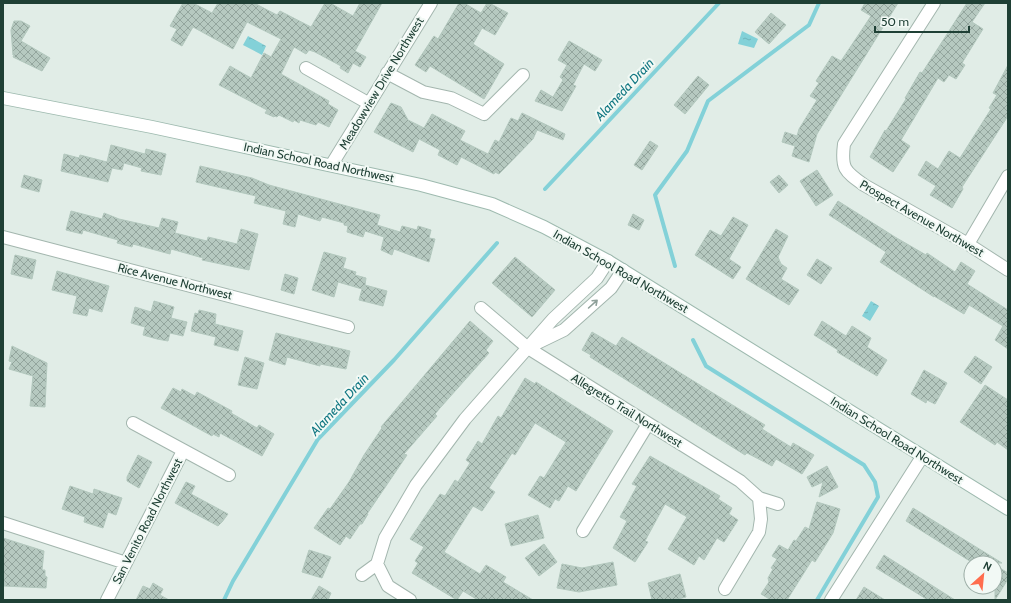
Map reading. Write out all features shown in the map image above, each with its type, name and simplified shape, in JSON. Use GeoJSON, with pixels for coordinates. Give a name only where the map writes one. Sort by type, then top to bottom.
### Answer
{"type":"FeatureCollection","features":[{"type":"Feature","properties":{"kind":"street","name":"Meadowview Drive Northwest"},"geometry":{"type":"LineString","coordinates":[[332,164],[368,103],[431,3]]}},
{"type":"Feature","properties":{"kind":"street","name":"Prospect Avenue Northwest"},"geometry":{"type":"LineString","coordinates":[[934,3],[844,144],[842,162],[850,176],[968,244],[1008,270]]}},
{"type":"Feature","properties":{"kind":"street"},"geometry":{"type":"LineString","coordinates":[[306,68],[368,103]]}},
{"type":"Feature","properties":{"kind":"street"},"geometry":{"type":"LineString","coordinates":[[387,73],[423,92],[451,98],[484,114],[523,75]]}},
{"type":"Feature","properties":{"kind":"street","name":"Indian School Road Northwest"},"geometry":{"type":"LineString","coordinates":[[3,98],[332,164],[421,185],[492,204],[544,227],[608,261],[1008,509]]}},
{"type":"Feature","properties":{"kind":"street"},"geometry":{"type":"LineString","coordinates":[[968,244],[1008,176]]}},
{"type":"Feature","properties":{"kind":"street","name":"Rice Avenue Northwest"},"geometry":{"type":"LineString","coordinates":[[3,237],[348,327]]}},
{"type":"Feature","properties":{"kind":"street"},"geometry":{"type":"LineString","coordinates":[[362,575],[377,564],[385,538],[416,485],[465,419],[553,318],[597,278],[608,261]]}},
{"type":"Feature","properties":{"kind":"street"},"geometry":{"type":"LineString","coordinates":[[528,348],[564,330],[611,288],[623,270]]}},
{"type":"Feature","properties":{"kind":"street","name":"Allegretto Trail Northwest"},"geometry":{"type":"LineString","coordinates":[[482,308],[528,348],[740,481],[759,498],[778,504]]}},
{"type":"Feature","properties":{"kind":"street","name":"San Venito Road Northwest"},"geometry":{"type":"LineString","coordinates":[[107,600],[183,451],[133,423]]}},
{"type":"Feature","properties":{"kind":"street"},"geometry":{"type":"LineString","coordinates":[[583,532],[648,424]]}},
{"type":"Feature","properties":{"kind":"street"},"geometry":{"type":"LineString","coordinates":[[183,451],[230,475]]}},
{"type":"Feature","properties":{"kind":"street"},"geometry":{"type":"LineString","coordinates":[[831,600],[922,457]]}},
{"type":"Feature","properties":{"kind":"street"},"geometry":{"type":"LineString","coordinates":[[725,589],[759,532],[761,519],[759,498]]}},
{"type":"Feature","properties":{"kind":"street"},"geometry":{"type":"LineString","coordinates":[[3,523],[126,563]]}},
{"type":"Feature","properties":{"kind":"street"},"geometry":{"type":"LineString","coordinates":[[377,564],[388,586],[410,600]]}},
{"type":"Feature","properties":{"kind":"water"},"geometry":{"type":"Polygon","coordinates":[[[742,31],[758,39],[754,48],[738,44],[742,31]]]}},
{"type":"Feature","properties":{"kind":"water"},"geometry":{"type":"Polygon","coordinates":[[[248,36],[266,46],[262,55],[243,45],[248,36]]]}},
{"type":"Feature","properties":{"kind":"water"},"geometry":{"type":"Polygon","coordinates":[[[871,301],[879,306],[870,321],[862,316],[871,301]]]}},
{"type":"Feature","properties":{"kind":"building"},"geometry":{"type":"Polygon","coordinates":[[[183,3],[193,3],[212,13],[218,3],[254,3],[277,15],[280,11],[311,27],[325,3],[330,3],[353,16],[360,3],[382,3],[355,51],[366,57],[360,67],[353,63],[348,73],[340,68],[341,66],[315,52],[309,50],[306,54],[294,47],[281,74],[329,101],[328,104],[338,110],[329,127],[318,122],[316,125],[300,120],[299,123],[294,120],[293,122],[279,115],[274,117],[265,113],[267,110],[219,85],[230,66],[251,78],[264,53],[271,57],[281,39],[247,22],[233,49],[193,27],[182,46],[171,40],[177,29],[170,26],[183,3]]]}},
{"type":"Feature","properties":{"kind":"building"},"geometry":{"type":"Polygon","coordinates":[[[459,3],[464,3],[481,13],[487,3],[489,3],[508,13],[495,35],[482,28],[473,44],[504,64],[484,99],[430,66],[426,72],[415,65],[434,36],[438,39],[459,3]]]}},
{"type":"Feature","properties":{"kind":"building"},"geometry":{"type":"Polygon","coordinates":[[[865,3],[898,3],[817,134],[809,162],[792,156],[795,146],[782,142],[785,132],[797,136],[799,129],[817,100],[810,96],[819,83],[816,81],[832,56],[841,61],[871,16],[861,10],[865,3]]]}},
{"type":"Feature","properties":{"kind":"building"},"geometry":{"type":"Polygon","coordinates":[[[967,3],[985,3],[972,22],[983,29],[962,63],[965,65],[956,79],[949,75],[944,82],[938,78],[901,140],[910,146],[893,172],[870,157],[885,130],[886,131],[906,99],[905,98],[920,72],[922,73],[967,3]]]}},
{"type":"Feature","properties":{"kind":"building"},"geometry":{"type":"Polygon","coordinates":[[[771,13],[786,25],[769,44],[755,32],[771,13]]]}},
{"type":"Feature","properties":{"kind":"building"},"geometry":{"type":"Polygon","coordinates":[[[14,21],[21,21],[30,26],[21,41],[50,58],[42,71],[13,57],[16,50],[13,55],[11,30],[14,21]]]}},
{"type":"Feature","properties":{"kind":"building"},"geometry":{"type":"Polygon","coordinates":[[[569,41],[602,60],[595,71],[584,64],[573,85],[576,86],[562,111],[535,101],[541,90],[553,97],[563,80],[560,77],[567,65],[558,60],[569,41]]]}},
{"type":"Feature","properties":{"kind":"building"},"geometry":{"type":"Polygon","coordinates":[[[1008,65],[1008,116],[962,187],[963,189],[952,208],[930,195],[936,186],[918,175],[926,161],[938,169],[949,151],[960,158],[991,109],[989,108],[997,95],[993,93],[1008,65]]]}},
{"type":"Feature","properties":{"kind":"building"},"geometry":{"type":"Polygon","coordinates":[[[698,76],[709,85],[685,114],[674,105],[698,76]]]}},
{"type":"Feature","properties":{"kind":"building"},"geometry":{"type":"Polygon","coordinates":[[[391,103],[401,107],[408,120],[424,128],[432,114],[465,131],[460,140],[488,154],[495,140],[499,142],[511,118],[518,121],[522,113],[565,134],[563,140],[537,130],[533,139],[499,174],[495,172],[494,174],[461,157],[457,165],[438,155],[440,150],[419,139],[413,152],[374,132],[391,103]]]}},
{"type":"Feature","properties":{"kind":"building"},"geometry":{"type":"Polygon","coordinates":[[[650,141],[658,146],[642,170],[634,165],[650,141]]]}},
{"type":"Feature","properties":{"kind":"building"},"geometry":{"type":"Polygon","coordinates":[[[111,145],[145,154],[146,149],[166,154],[161,175],[141,171],[142,168],[124,163],[122,170],[112,168],[108,182],[61,171],[64,154],[79,158],[80,155],[107,162],[111,145]]]}},
{"type":"Feature","properties":{"kind":"building"},"geometry":{"type":"Polygon","coordinates":[[[200,166],[252,178],[269,185],[380,215],[377,225],[400,232],[402,226],[417,230],[418,226],[431,230],[429,238],[435,239],[429,262],[394,249],[392,255],[381,250],[384,237],[365,231],[363,237],[347,232],[348,226],[344,225],[344,223],[322,217],[320,221],[298,214],[295,227],[283,224],[286,211],[254,203],[256,196],[196,182],[200,166]]]}},
{"type":"Feature","properties":{"kind":"building"},"geometry":{"type":"Polygon","coordinates":[[[817,170],[833,195],[816,206],[800,181],[817,170]]]}},
{"type":"Feature","properties":{"kind":"building"},"geometry":{"type":"Polygon","coordinates":[[[24,175],[42,180],[39,192],[21,187],[24,175]]]}},
{"type":"Feature","properties":{"kind":"building"},"geometry":{"type":"Polygon","coordinates":[[[779,175],[788,185],[779,193],[770,182],[779,175]]]}},
{"type":"Feature","properties":{"kind":"building"},"geometry":{"type":"Polygon","coordinates":[[[838,201],[895,237],[926,255],[927,253],[955,272],[961,262],[975,271],[967,284],[1008,310],[1008,349],[995,340],[1003,326],[969,305],[964,314],[934,297],[880,262],[886,252],[829,215],[838,201]]]}},
{"type":"Feature","properties":{"kind":"building"},"geometry":{"type":"Polygon","coordinates":[[[71,211],[102,219],[104,213],[119,219],[159,228],[162,218],[178,222],[175,233],[207,241],[208,237],[237,244],[241,229],[258,234],[249,270],[202,260],[203,258],[171,249],[170,254],[133,244],[132,247],[117,243],[118,240],[83,230],[82,234],[66,230],[71,211]]]}},
{"type":"Feature","properties":{"kind":"building"},"geometry":{"type":"Polygon","coordinates":[[[633,214],[644,220],[639,230],[628,225],[633,214]]]}},
{"type":"Feature","properties":{"kind":"building"},"geometry":{"type":"Polygon","coordinates":[[[733,217],[748,225],[729,259],[741,267],[733,279],[695,255],[710,230],[721,236],[733,217]]]}},
{"type":"Feature","properties":{"kind":"building"},"geometry":{"type":"Polygon","coordinates":[[[776,229],[788,236],[778,257],[781,264],[787,268],[781,279],[799,290],[789,305],[746,279],[776,229]]]}},
{"type":"Feature","properties":{"kind":"building"},"geometry":{"type":"Polygon","coordinates":[[[324,252],[346,258],[343,268],[356,272],[355,275],[366,278],[365,285],[387,291],[383,306],[359,300],[362,289],[338,282],[334,297],[312,290],[324,252]]]}},
{"type":"Feature","properties":{"kind":"building"},"geometry":{"type":"Polygon","coordinates":[[[15,255],[36,260],[32,279],[11,274],[15,255]]]}},
{"type":"Feature","properties":{"kind":"building"},"geometry":{"type":"Polygon","coordinates":[[[515,257],[555,290],[532,317],[492,283],[515,257]]]}},
{"type":"Feature","properties":{"kind":"building"},"geometry":{"type":"Polygon","coordinates":[[[817,259],[832,268],[821,284],[807,275],[817,259]]]}},
{"type":"Feature","properties":{"kind":"building"},"geometry":{"type":"Polygon","coordinates":[[[57,271],[109,286],[102,312],[89,308],[87,316],[73,313],[77,296],[52,290],[57,271]]]}},
{"type":"Feature","properties":{"kind":"building"},"geometry":{"type":"Polygon","coordinates":[[[285,274],[298,278],[294,294],[281,290],[285,274]]]}},
{"type":"Feature","properties":{"kind":"building"},"geometry":{"type":"Polygon","coordinates":[[[154,301],[174,307],[171,318],[187,322],[183,336],[170,333],[168,341],[157,339],[143,335],[145,327],[131,323],[135,307],[151,312],[154,301]]]}},
{"type":"Feature","properties":{"kind":"building"},"geometry":{"type":"Polygon","coordinates":[[[199,310],[216,314],[215,324],[243,331],[238,351],[214,345],[216,337],[191,331],[195,313],[198,314],[199,310]]]}},
{"type":"Feature","properties":{"kind":"building"},"geometry":{"type":"Polygon","coordinates":[[[470,321],[493,341],[486,350],[489,353],[440,408],[435,414],[437,416],[404,454],[407,455],[367,514],[362,524],[360,524],[350,539],[346,536],[340,545],[314,528],[328,508],[330,509],[349,482],[364,455],[382,428],[381,427],[470,321]]]}},
{"type":"Feature","properties":{"kind":"building"},"geometry":{"type":"Polygon","coordinates":[[[822,321],[846,336],[852,326],[871,338],[867,347],[887,360],[877,376],[837,352],[838,350],[814,335],[822,321]]]}},
{"type":"Feature","properties":{"kind":"building"},"geometry":{"type":"Polygon","coordinates":[[[592,332],[616,346],[622,337],[765,425],[762,429],[791,447],[793,443],[814,455],[802,474],[776,459],[772,466],[747,453],[745,455],[590,357],[591,355],[582,350],[592,332]]]}},
{"type":"Feature","properties":{"kind":"building"},"geometry":{"type":"Polygon","coordinates":[[[276,333],[350,351],[346,369],[320,364],[320,366],[287,357],[285,365],[269,360],[276,333]]]}},
{"type":"Feature","properties":{"kind":"building"},"geometry":{"type":"Polygon","coordinates":[[[12,346],[47,363],[45,407],[30,406],[33,376],[9,369],[12,362],[9,361],[12,346]]]}},
{"type":"Feature","properties":{"kind":"building"},"geometry":{"type":"Polygon","coordinates":[[[975,356],[992,367],[981,384],[964,372],[975,356]]]}},
{"type":"Feature","properties":{"kind":"building"},"geometry":{"type":"Polygon","coordinates":[[[245,357],[264,363],[257,389],[238,385],[245,357]]]}},
{"type":"Feature","properties":{"kind":"building"},"geometry":{"type":"Polygon","coordinates":[[[924,370],[947,383],[935,404],[927,400],[926,403],[911,394],[924,370]]]}},
{"type":"Feature","properties":{"kind":"building"},"geometry":{"type":"Polygon","coordinates":[[[525,378],[535,384],[536,382],[613,431],[576,491],[568,486],[559,501],[555,499],[550,508],[528,495],[540,476],[544,478],[566,442],[535,423],[515,455],[512,453],[489,488],[495,492],[482,511],[473,506],[444,552],[480,574],[486,565],[506,577],[503,582],[533,600],[478,600],[463,591],[457,600],[412,573],[418,563],[415,561],[424,547],[410,539],[440,494],[445,496],[455,480],[458,482],[470,463],[466,460],[478,441],[482,444],[498,416],[501,418],[525,378]]]}},
{"type":"Feature","properties":{"kind":"building"},"geometry":{"type":"Polygon","coordinates":[[[985,385],[1008,400],[1008,450],[997,442],[995,445],[960,422],[985,385]]]}},
{"type":"Feature","properties":{"kind":"building"},"geometry":{"type":"Polygon","coordinates":[[[173,388],[181,392],[182,389],[195,396],[197,392],[232,411],[231,413],[257,428],[259,425],[274,434],[262,456],[220,433],[219,437],[213,434],[212,436],[161,408],[173,388]]]}},
{"type":"Feature","properties":{"kind":"building"},"geometry":{"type":"Polygon","coordinates":[[[138,455],[152,462],[139,488],[127,481],[127,477],[138,455]]]}},
{"type":"Feature","properties":{"kind":"building"},"geometry":{"type":"Polygon","coordinates":[[[650,456],[720,496],[718,499],[732,508],[729,514],[738,520],[724,542],[717,538],[704,560],[699,556],[694,565],[668,549],[687,517],[665,504],[645,541],[648,542],[635,562],[613,548],[627,521],[620,517],[637,486],[632,484],[650,456]]]}},
{"type":"Feature","properties":{"kind":"building"},"geometry":{"type":"Polygon","coordinates":[[[827,466],[838,487],[819,497],[823,482],[812,487],[807,477],[827,466]]]}},
{"type":"Feature","properties":{"kind":"building"},"geometry":{"type":"Polygon","coordinates":[[[186,482],[195,486],[191,494],[228,514],[218,526],[175,503],[186,482]]]}},
{"type":"Feature","properties":{"kind":"building"},"geometry":{"type":"Polygon","coordinates":[[[70,486],[93,494],[94,489],[122,498],[116,515],[108,512],[103,528],[84,522],[85,517],[62,509],[70,486]]]}},
{"type":"Feature","properties":{"kind":"building"},"geometry":{"type":"Polygon","coordinates":[[[817,502],[840,509],[833,533],[815,562],[812,560],[787,600],[771,600],[761,594],[769,582],[768,578],[773,569],[771,568],[777,559],[772,556],[779,545],[788,550],[805,527],[809,529],[817,502]]]}},
{"type":"Feature","properties":{"kind":"building"},"geometry":{"type":"Polygon","coordinates":[[[913,508],[989,555],[963,555],[963,557],[906,521],[913,508]]]}},
{"type":"Feature","properties":{"kind":"building"},"geometry":{"type":"Polygon","coordinates":[[[538,515],[544,538],[511,546],[505,524],[538,515]]]}},
{"type":"Feature","properties":{"kind":"building"},"geometry":{"type":"Polygon","coordinates":[[[3,538],[44,551],[42,570],[45,570],[45,576],[47,577],[46,588],[4,586],[3,538]]]}},
{"type":"Feature","properties":{"kind":"building"},"geometry":{"type":"Polygon","coordinates":[[[544,544],[557,562],[539,576],[525,558],[544,544]]]}},
{"type":"Feature","properties":{"kind":"building"},"geometry":{"type":"Polygon","coordinates":[[[309,550],[331,557],[322,578],[302,572],[309,550]]]}},
{"type":"Feature","properties":{"kind":"building"},"geometry":{"type":"Polygon","coordinates":[[[884,555],[955,600],[928,600],[876,568],[884,555]]]}},
{"type":"Feature","properties":{"kind":"building"},"geometry":{"type":"Polygon","coordinates":[[[613,562],[617,585],[579,592],[557,588],[562,564],[582,568],[613,562]]]}},
{"type":"Feature","properties":{"kind":"building"},"geometry":{"type":"Polygon","coordinates":[[[1003,570],[1008,573],[1008,579],[1003,587],[1003,570]]]}},
{"type":"Feature","properties":{"kind":"building"},"geometry":{"type":"Polygon","coordinates":[[[680,574],[686,597],[674,600],[652,600],[648,583],[680,574]]]}},
{"type":"Feature","properties":{"kind":"building"},"geometry":{"type":"Polygon","coordinates":[[[153,583],[163,589],[160,595],[169,600],[136,600],[143,586],[150,589],[153,583]]]}},
{"type":"Feature","properties":{"kind":"building"},"geometry":{"type":"Polygon","coordinates":[[[319,586],[331,593],[328,600],[311,600],[319,586]]]}},
{"type":"Feature","properties":{"kind":"building"},"geometry":{"type":"Polygon","coordinates":[[[864,587],[885,600],[856,600],[864,587]]]}},
{"type":"Feature","properties":{"kind":"waterway","name":"Alameda Drain"},"geometry":{"type":"LineString","coordinates":[[545,189],[719,3]]}},
{"type":"Feature","properties":{"kind":"waterway"},"geometry":{"type":"LineString","coordinates":[[675,266],[655,195],[687,151],[708,101],[809,25],[819,3]]}},
{"type":"Feature","properties":{"kind":"waterway","name":"Alameda Drain"},"geometry":{"type":"LineString","coordinates":[[224,600],[233,581],[318,439],[394,360],[497,243]]}},
{"type":"Feature","properties":{"kind":"waterway"},"geometry":{"type":"LineString","coordinates":[[693,340],[706,366],[864,465],[875,482],[878,497],[817,600]]}}]}
